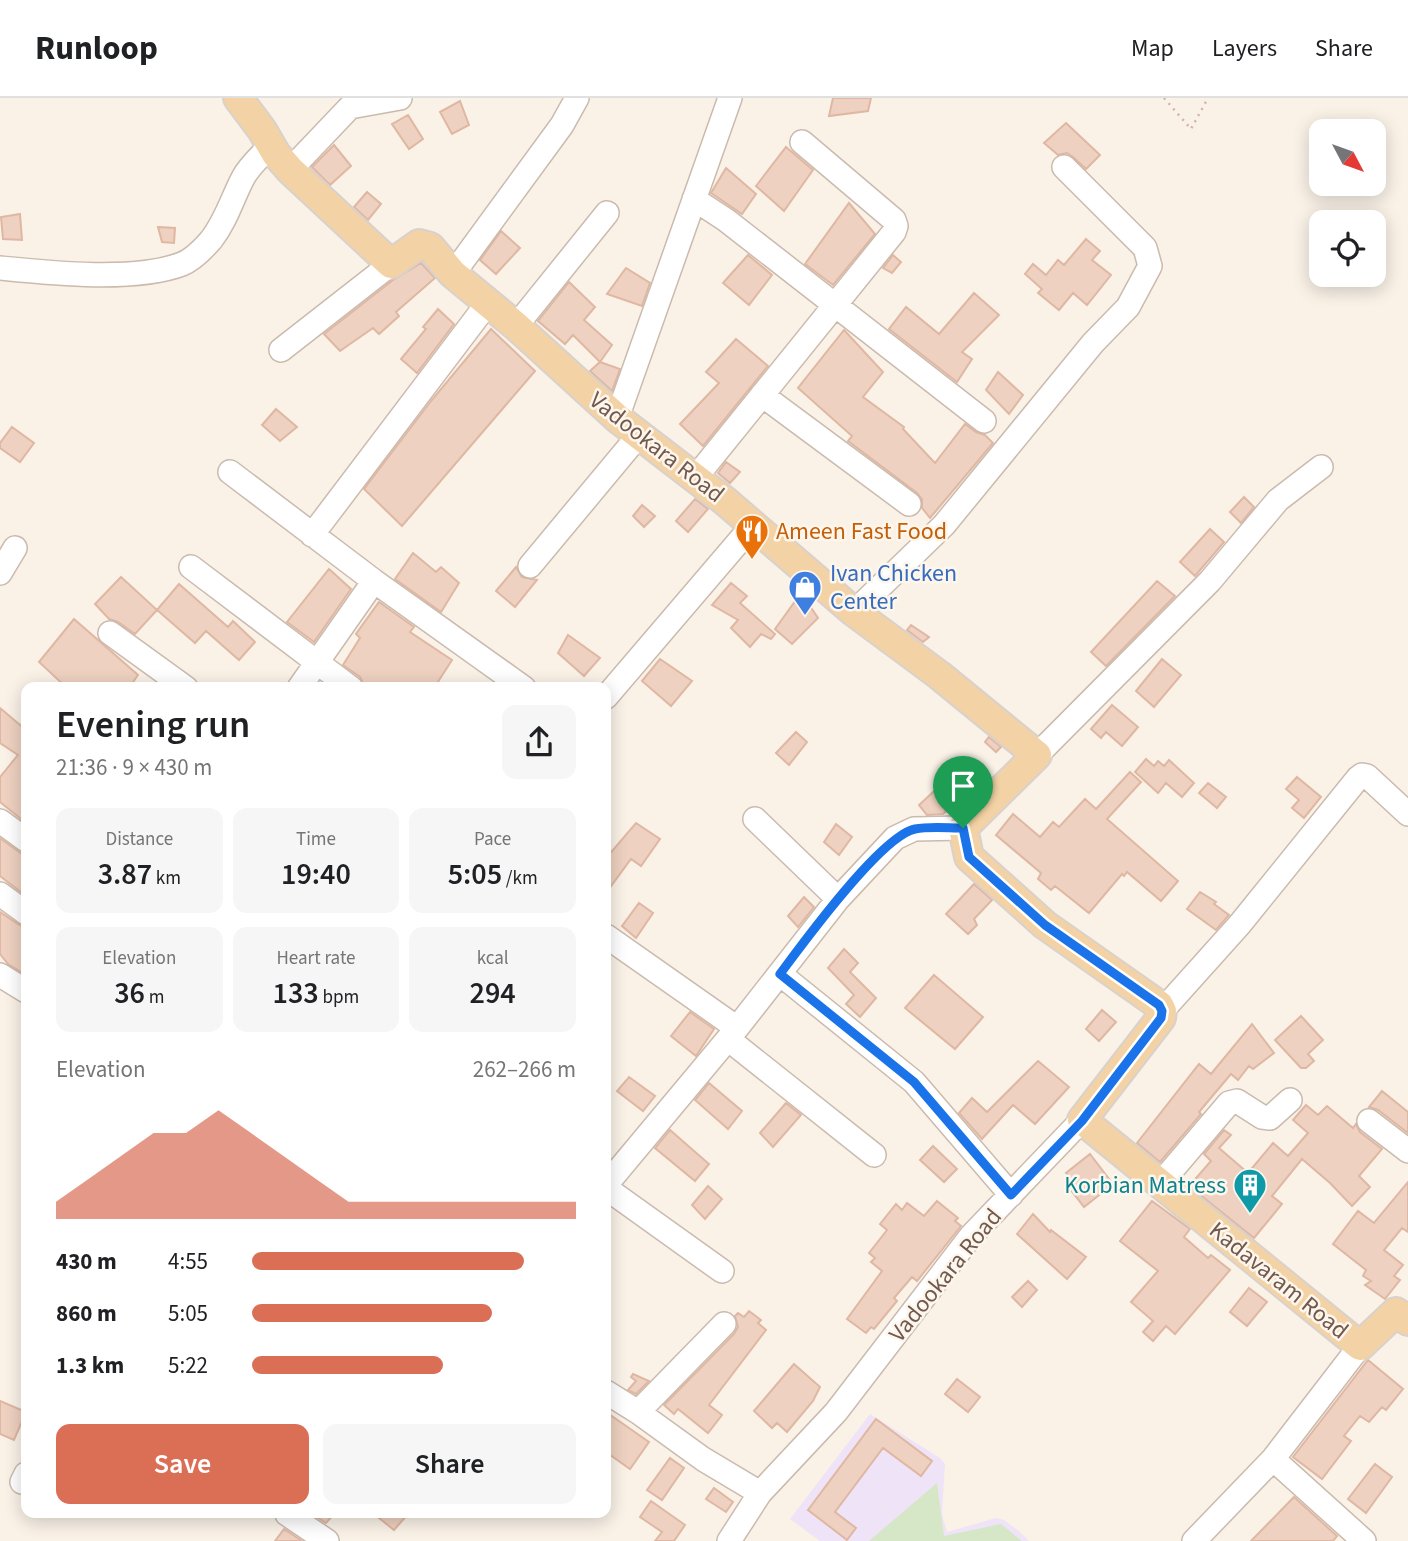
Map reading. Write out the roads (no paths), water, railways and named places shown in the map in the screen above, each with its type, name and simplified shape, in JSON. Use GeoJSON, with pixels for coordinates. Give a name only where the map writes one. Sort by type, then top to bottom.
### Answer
{"type":"FeatureCollection","features":[{"type":"Feature","properties":{"kind":"main road"},"geometry":{"type":"LineString","coordinates":[[238,98],[290,170],[391,264]]}},
{"type":"Feature","properties":{"kind":"main road","name":"Vadookara Road"},"geometry":{"type":"LineString","coordinates":[[391,264],[419,244],[430,247],[453,274],[516,326],[617,418],[696,477],[854,612],[939,675],[1037,755]]}},
{"type":"Feature","properties":{"kind":"main road"},"geometry":{"type":"LineString","coordinates":[[1037,755],[963,828],[969,857],[1045,925],[1159,1005],[1162,1011]]}},
{"type":"Feature","properties":{"kind":"main road","name":"Vadookara Road"},"geometry":{"type":"LineString","coordinates":[[1082,1121],[1161,1018],[1162,1011]]}},
{"type":"Feature","properties":{"kind":"main road","name":"Kadavaram Road"},"geometry":{"type":"LineString","coordinates":[[1082,1121],[1360,1346],[1404,1309]]}},
{"type":"Feature","properties":{"kind":"street"},"geometry":{"type":"LineString","coordinates":[[290,170],[350,107],[400,98]]}},
{"type":"Feature","properties":{"kind":"street"},"geometry":{"type":"LineString","coordinates":[[453,274],[562,125],[577,98]]}},
{"type":"Feature","properties":{"kind":"street"},"geometry":{"type":"LineString","coordinates":[[617,418],[730,98]]}},
{"type":"Feature","properties":{"kind":"street"},"geometry":{"type":"LineString","coordinates":[[696,477],[894,232],[896,226],[894,220],[802,142]]}},
{"type":"Feature","properties":{"kind":"street"},"geometry":{"type":"LineString","coordinates":[[0,268],[70,274],[109,274],[163,270],[185,263],[210,240],[231,208],[244,175],[271,145]]}},
{"type":"Feature","properties":{"kind":"street"},"geometry":{"type":"LineString","coordinates":[[854,612],[944,525],[1093,343],[1128,307],[1150,266],[1145,248],[1064,167]]}},
{"type":"Feature","properties":{"kind":"street"},"geometry":{"type":"LineString","coordinates":[[694,199],[726,220],[984,421]]}},
{"type":"Feature","properties":{"kind":"street"},"geometry":{"type":"LineString","coordinates":[[516,326],[607,213]]}},
{"type":"Feature","properties":{"kind":"street"},"geometry":{"type":"LineString","coordinates":[[281,350],[391,264]]}},
{"type":"Feature","properties":{"kind":"street"},"geometry":{"type":"LineString","coordinates":[[312,535],[487,304]]}},
{"type":"Feature","properties":{"kind":"street"},"geometry":{"type":"LineString","coordinates":[[762,395],[909,504]]}},
{"type":"Feature","properties":{"kind":"street"},"geometry":{"type":"LineString","coordinates":[[530,566],[639,435]]}},
{"type":"Feature","properties":{"kind":"street"},"geometry":{"type":"LineString","coordinates":[[1037,755],[1210,580],[1278,500],[1321,467]]}},
{"type":"Feature","properties":{"kind":"street"},"geometry":{"type":"LineString","coordinates":[[230,472],[374,581],[516,682]]}},
{"type":"Feature","properties":{"kind":"street"},"geometry":{"type":"LineString","coordinates":[[611,691],[753,525]]}},
{"type":"Feature","properties":{"kind":"street"},"geometry":{"type":"LineString","coordinates":[[0,573],[15,548]]}},
{"type":"Feature","properties":{"kind":"street"},"geometry":{"type":"LineString","coordinates":[[191,567],[344,682]]}},
{"type":"Feature","properties":{"kind":"street"},"geometry":{"type":"LineString","coordinates":[[303,682],[374,581]]}},
{"type":"Feature","properties":{"kind":"street"},"geometry":{"type":"LineString","coordinates":[[110,633],[178,682]]}},
{"type":"Feature","properties":{"kind":"street","name":"Vadookara Road"},"geometry":{"type":"LineString","coordinates":[[1162,1011],[1240,924],[1358,778],[1367,776],[1408,814]]}},
{"type":"Feature","properties":{"kind":"street"},"geometry":{"type":"LineString","coordinates":[[755,819],[838,899]]}},
{"type":"Feature","properties":{"kind":"street"},"geometry":{"type":"LineString","coordinates":[[0,821],[21,836]]}},
{"type":"Feature","properties":{"kind":"street"},"geometry":{"type":"LineString","coordinates":[[611,1180],[733,1034],[838,899],[895,838],[914,829],[963,828]]}},
{"type":"Feature","properties":{"kind":"street"},"geometry":{"type":"LineString","coordinates":[[0,894],[21,909]]}},
{"type":"Feature","properties":{"kind":"street"},"geometry":{"type":"LineString","coordinates":[[611,940],[733,1034],[874,1155]]}},
{"type":"Feature","properties":{"kind":"street"},"geometry":{"type":"LineString","coordinates":[[780,974],[914,1082],[1011,1195]]}},
{"type":"Feature","properties":{"kind":"street"},"geometry":{"type":"LineString","coordinates":[[0,975],[21,987]]}},
{"type":"Feature","properties":{"kind":"street"},"geometry":{"type":"LineString","coordinates":[[1160,1184],[1229,1103],[1237,1101],[1262,1117],[1270,1118],[1290,1100]]}},
{"type":"Feature","properties":{"kind":"street","name":"Vadookara Road"},"geometry":{"type":"LineString","coordinates":[[729,1541],[760,1493],[836,1412],[971,1236],[1082,1121]]}},
{"type":"Feature","properties":{"kind":"street"},"geometry":{"type":"LineString","coordinates":[[1369,1121],[1408,1151]]}},
{"type":"Feature","properties":{"kind":"street"},"geometry":{"type":"LineString","coordinates":[[611,1190],[723,1271]]}},
{"type":"Feature","properties":{"kind":"street"},"geometry":{"type":"LineString","coordinates":[[638,1412],[724,1324]]}},
{"type":"Feature","properties":{"kind":"street"},"geometry":{"type":"LineString","coordinates":[[1194,1541],[1273,1459],[1360,1346]]}},
{"type":"Feature","properties":{"kind":"street"},"geometry":{"type":"LineString","coordinates":[[611,1395],[760,1493]]}},
{"type":"Feature","properties":{"kind":"street"},"geometry":{"type":"LineString","coordinates":[[1273,1459],[1364,1541]]}},
{"type":"Feature","properties":{"kind":"street"},"geometry":{"type":"LineString","coordinates":[[294,1518],[327,1541]]}},
{"type":"Feature","properties":{"kind":"place","name":"Ameen Fast Food"},"geometry":{"type":"Point","coordinates":[752,561]}},
{"type":"Feature","properties":{"kind":"place","name":"Ivan Chicken Center"},"geometry":{"type":"Point","coordinates":[805,617]}},
{"type":"Feature","properties":{"kind":"place","name":"Korbian Matress"},"geometry":{"type":"Point","coordinates":[1250,1215]}}]}
